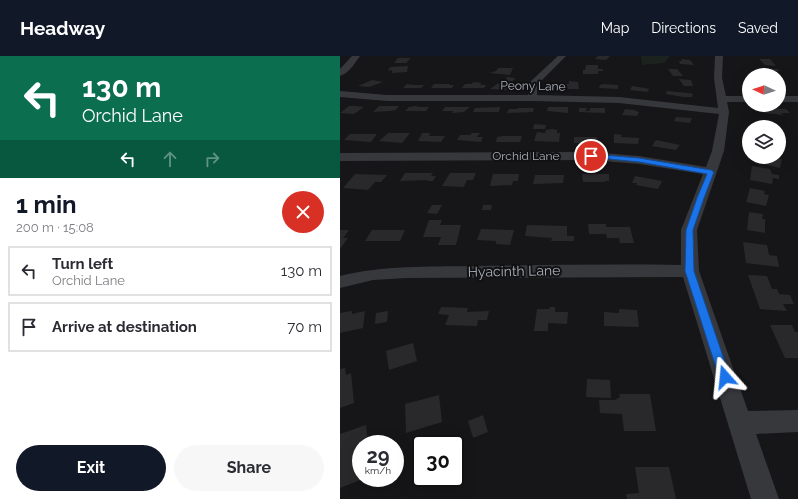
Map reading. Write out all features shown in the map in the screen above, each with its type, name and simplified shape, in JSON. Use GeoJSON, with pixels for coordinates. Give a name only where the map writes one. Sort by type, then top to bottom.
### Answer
{"type":"FeatureCollection","features":[{"type":"Feature","properties":{"kind":"street"},"geometry":{"type":"LineString","coordinates":[[340,74],[356,56]]}},
{"type":"Feature","properties":{"kind":"street"},"geometry":{"type":"LineString","coordinates":[[532,98],[534,83],[562,56]]}},
{"type":"Feature","properties":{"kind":"street"},"geometry":{"type":"LineString","coordinates":[[719,56],[718,78],[723,106],[718,150],[690,230],[690,271],[765,499]]}},
{"type":"Feature","properties":{"kind":"street","name":"Peony Lane"},"geometry":{"type":"LineString","coordinates":[[340,94],[387,98],[532,98],[619,100],[723,106],[742,101]]}},
{"type":"Feature","properties":{"kind":"street"},"geometry":{"type":"LineString","coordinates":[[786,99],[798,99]]}},
{"type":"Feature","properties":{"kind":"street","name":"Orchid Lane"},"geometry":{"type":"LineString","coordinates":[[340,157],[591,156],[639,160],[711,172]]}},
{"type":"Feature","properties":{"kind":"street","name":"Hyacinth Lane"},"geometry":{"type":"LineString","coordinates":[[340,282],[361,276],[402,271],[690,271]]}},
{"type":"Feature","properties":{"kind":"street"},"geometry":{"type":"LineString","coordinates":[[740,423],[798,421]]}},
{"type":"Feature","properties":{"kind":"shaded area"},"geometry":{"type":"Polygon","coordinates":[[[641,56],[670,56],[664,63],[642,65],[641,56]]]}},
{"type":"Feature","properties":{"kind":"building"},"geometry":{"type":"Polygon","coordinates":[[[598,56],[610,56],[606,60],[595,59],[598,56]]]}},
{"type":"Feature","properties":{"kind":"building"},"geometry":{"type":"Polygon","coordinates":[[[398,58],[411,58],[406,63],[394,63],[398,58]]]}},
{"type":"Feature","properties":{"kind":"building"},"geometry":{"type":"Polygon","coordinates":[[[681,59],[690,60],[694,65],[680,64],[679,61],[682,61],[681,59]]]}},
{"type":"Feature","properties":{"kind":"building"},"geometry":{"type":"Polygon","coordinates":[[[759,59],[770,59],[776,66],[765,65],[759,59]]]}},
{"type":"Feature","properties":{"kind":"building"},"geometry":{"type":"Polygon","coordinates":[[[586,65],[598,65],[598,69],[603,69],[603,71],[598,71],[598,74],[583,74],[583,70],[585,70],[586,65]]]}},
{"type":"Feature","properties":{"kind":"building"},"geometry":{"type":"Polygon","coordinates":[[[408,66],[407,72],[392,73],[392,70],[388,71],[390,67],[408,66]]]}},
{"type":"Feature","properties":{"kind":"building"},"geometry":{"type":"Polygon","coordinates":[[[498,68],[513,68],[510,75],[489,73],[496,71],[498,68]]]}},
{"type":"Feature","properties":{"kind":"building"},"geometry":{"type":"Polygon","coordinates":[[[668,69],[677,69],[683,76],[673,76],[668,69]]]}},
{"type":"Feature","properties":{"kind":"building"},"geometry":{"type":"Polygon","coordinates":[[[507,77],[515,78],[513,81],[507,81],[510,82],[506,90],[490,89],[497,84],[504,82],[507,77]]]}},
{"type":"Feature","properties":{"kind":"building"},"geometry":{"type":"Polygon","coordinates":[[[679,79],[691,80],[693,86],[684,86],[679,79]]]}},
{"type":"Feature","properties":{"kind":"building"},"geometry":{"type":"Polygon","coordinates":[[[372,80],[383,82],[369,87],[358,86],[372,80]]]}},
{"type":"Feature","properties":{"kind":"building"},"geometry":{"type":"Polygon","coordinates":[[[569,81],[578,82],[579,89],[568,89],[566,84],[569,84],[569,81]]]}},
{"type":"Feature","properties":{"kind":"building"},"geometry":{"type":"Polygon","coordinates":[[[473,82],[482,83],[480,85],[486,85],[484,88],[462,88],[465,84],[472,84],[473,82]]]}},
{"type":"Feature","properties":{"kind":"building"},"geometry":{"type":"Polygon","coordinates":[[[407,84],[424,85],[421,88],[403,88],[407,84]]]}},
{"type":"Feature","properties":{"kind":"building"},"geometry":{"type":"Polygon","coordinates":[[[434,84],[454,85],[452,88],[431,88],[434,84]]]}},
{"type":"Feature","properties":{"kind":"building"},"geometry":{"type":"Polygon","coordinates":[[[600,85],[618,85],[618,89],[599,88],[600,85]]]}},
{"type":"Feature","properties":{"kind":"building"},"geometry":{"type":"Polygon","coordinates":[[[632,86],[649,89],[648,92],[630,90],[632,86]]]}},
{"type":"Feature","properties":{"kind":"building"},"geometry":{"type":"Polygon","coordinates":[[[667,91],[693,94],[692,97],[683,97],[666,94],[667,91]]]}},
{"type":"Feature","properties":{"kind":"building"},"geometry":{"type":"Polygon","coordinates":[[[349,106],[364,107],[354,114],[340,113],[349,106]]]}},
{"type":"Feature","properties":{"kind":"building"},"geometry":{"type":"Polygon","coordinates":[[[379,106],[399,106],[396,110],[373,112],[379,106]]]}},
{"type":"Feature","properties":{"kind":"building"},"geometry":{"type":"Polygon","coordinates":[[[409,107],[429,107],[426,111],[405,111],[409,107]]]}},
{"type":"Feature","properties":{"kind":"building"},"geometry":{"type":"Polygon","coordinates":[[[445,107],[470,107],[464,112],[452,113],[453,111],[442,111],[445,107]]]}},
{"type":"Feature","properties":{"kind":"building"},"geometry":{"type":"Polygon","coordinates":[[[500,107],[499,112],[473,112],[475,108],[500,107]]]}},
{"type":"Feature","properties":{"kind":"building"},"geometry":{"type":"Polygon","coordinates":[[[548,107],[568,107],[568,113],[547,111],[548,107]]]}},
{"type":"Feature","properties":{"kind":"building"},"geometry":{"type":"Polygon","coordinates":[[[534,108],[533,112],[507,113],[509,109],[534,108]]]}},
{"type":"Feature","properties":{"kind":"building"},"geometry":{"type":"Polygon","coordinates":[[[579,108],[587,108],[586,111],[588,111],[590,108],[605,108],[605,113],[579,112],[579,108]]]}},
{"type":"Feature","properties":{"kind":"building"},"geometry":{"type":"Polygon","coordinates":[[[625,109],[639,112],[637,116],[622,115],[625,109]]]}},
{"type":"Feature","properties":{"kind":"building"},"geometry":{"type":"Polygon","coordinates":[[[786,109],[790,113],[781,113],[783,115],[763,112],[786,112],[786,109]]]}},
{"type":"Feature","properties":{"kind":"building"},"geometry":{"type":"Polygon","coordinates":[[[676,117],[692,118],[690,123],[674,121],[676,117]]]}},
{"type":"Feature","properties":{"kind":"building"},"geometry":{"type":"Polygon","coordinates":[[[534,124],[546,125],[545,129],[533,129],[534,124]]]}},
{"type":"Feature","properties":{"kind":"building"},"geometry":{"type":"Polygon","coordinates":[[[546,130],[557,130],[557,133],[560,133],[559,142],[534,141],[537,132],[545,133],[546,130]]]}},
{"type":"Feature","properties":{"kind":"building"},"geometry":{"type":"Polygon","coordinates":[[[388,133],[410,133],[402,143],[379,141],[388,133]]]}},
{"type":"Feature","properties":{"kind":"building"},"geometry":{"type":"Polygon","coordinates":[[[422,133],[430,133],[429,136],[445,136],[441,142],[418,141],[422,133]]]}},
{"type":"Feature","properties":{"kind":"building"},"geometry":{"type":"Polygon","coordinates":[[[472,133],[480,133],[477,137],[483,137],[481,142],[457,140],[460,135],[470,135],[472,133]]]}},
{"type":"Feature","properties":{"kind":"building"},"geometry":{"type":"Polygon","coordinates":[[[350,134],[377,134],[371,142],[344,140],[350,134]]]}},
{"type":"Feature","properties":{"kind":"building"},"geometry":{"type":"Polygon","coordinates":[[[614,134],[622,135],[621,137],[639,138],[638,144],[614,143],[614,134]]]}},
{"type":"Feature","properties":{"kind":"building"},"geometry":{"type":"Polygon","coordinates":[[[522,136],[520,142],[496,142],[497,137],[522,136]]]}},
{"type":"Feature","properties":{"kind":"building"},"geometry":{"type":"Polygon","coordinates":[[[574,137],[597,137],[598,143],[574,143],[574,137]]]}},
{"type":"Feature","properties":{"kind":"building"},"geometry":{"type":"Polygon","coordinates":[[[656,140],[680,145],[676,150],[652,146],[656,140]]]}},
{"type":"Feature","properties":{"kind":"building"},"geometry":{"type":"Polygon","coordinates":[[[763,164],[781,164],[780,168],[763,164]]]}},
{"type":"Feature","properties":{"kind":"building"},"geometry":{"type":"Polygon","coordinates":[[[752,166],[770,169],[772,174],[779,175],[779,179],[773,178],[772,184],[750,180],[752,166]]]}},
{"type":"Feature","properties":{"kind":"building"},"geometry":{"type":"Polygon","coordinates":[[[405,173],[433,173],[431,176],[436,176],[433,181],[400,181],[405,173]]]}},
{"type":"Feature","properties":{"kind":"building"},"geometry":{"type":"Polygon","coordinates":[[[450,173],[476,173],[473,180],[467,180],[464,187],[442,186],[450,173]]]}},
{"type":"Feature","properties":{"kind":"building"},"geometry":{"type":"Polygon","coordinates":[[[355,174],[387,175],[381,182],[375,182],[368,190],[343,188],[355,174]]]}},
{"type":"Feature","properties":{"kind":"building"},"geometry":{"type":"Polygon","coordinates":[[[493,174],[519,174],[518,181],[513,181],[512,185],[490,186],[493,174]]]}},
{"type":"Feature","properties":{"kind":"building"},"geometry":{"type":"Polygon","coordinates":[[[582,174],[609,174],[609,181],[583,182],[582,174]]]}},
{"type":"Feature","properties":{"kind":"building"},"geometry":{"type":"Polygon","coordinates":[[[535,175],[564,175],[563,183],[533,184],[535,175]]]}},
{"type":"Feature","properties":{"kind":"building"},"geometry":{"type":"Polygon","coordinates":[[[635,176],[662,181],[658,189],[636,185],[637,183],[632,183],[635,176]]]}},
{"type":"Feature","properties":{"kind":"building"},"geometry":{"type":"Polygon","coordinates":[[[750,188],[765,191],[764,194],[769,195],[766,206],[746,202],[750,188]]]}},
{"type":"Feature","properties":{"kind":"building"},"geometry":{"type":"Polygon","coordinates":[[[432,205],[442,205],[437,214],[427,213],[432,205]]]}},
{"type":"Feature","properties":{"kind":"building"},"geometry":{"type":"Polygon","coordinates":[[[483,205],[492,205],[491,210],[482,210],[483,205]]]}},
{"type":"Feature","properties":{"kind":"building"},"geometry":{"type":"Polygon","coordinates":[[[749,212],[763,214],[762,219],[765,219],[765,233],[747,230],[749,212]]]}},
{"type":"Feature","properties":{"kind":"building"},"geometry":{"type":"Polygon","coordinates":[[[429,220],[442,220],[440,225],[461,225],[456,245],[438,245],[441,237],[423,237],[429,220]]]}},
{"type":"Feature","properties":{"kind":"building"},"geometry":{"type":"Polygon","coordinates":[[[588,224],[606,224],[606,227],[630,227],[634,243],[620,243],[619,238],[607,238],[606,234],[589,234],[588,224]]]}},
{"type":"Feature","properties":{"kind":"building"},"geometry":{"type":"Polygon","coordinates":[[[527,225],[567,226],[567,236],[574,236],[574,241],[551,241],[552,238],[525,236],[527,225]]]}},
{"type":"Feature","properties":{"kind":"building"},"geometry":{"type":"Polygon","coordinates":[[[481,229],[514,230],[510,245],[496,244],[496,241],[477,240],[481,229]]]}},
{"type":"Feature","properties":{"kind":"building"},"geometry":{"type":"Polygon","coordinates":[[[340,230],[349,230],[343,238],[348,238],[340,249],[340,230]]]}},
{"type":"Feature","properties":{"kind":"building"},"geometry":{"type":"Polygon","coordinates":[[[372,230],[405,230],[400,241],[365,241],[372,230]]]}},
{"type":"Feature","properties":{"kind":"building"},"geometry":{"type":"Polygon","coordinates":[[[743,242],[767,245],[769,255],[777,256],[779,267],[746,263],[743,242]]]}},
{"type":"Feature","properties":{"kind":"building"},"geometry":{"type":"Polygon","coordinates":[[[748,275],[767,276],[772,289],[777,289],[779,294],[790,295],[794,304],[783,304],[787,311],[760,309],[748,275]]]}},
{"type":"Feature","properties":{"kind":"building"},"geometry":{"type":"Polygon","coordinates":[[[441,307],[468,308],[467,312],[489,311],[487,320],[478,320],[477,326],[445,325],[449,315],[438,314],[441,307]]]}},
{"type":"Feature","properties":{"kind":"building"},"geometry":{"type":"Polygon","coordinates":[[[550,307],[555,307],[555,312],[568,312],[567,324],[548,323],[548,331],[534,331],[537,309],[549,309],[550,307]]]}},
{"type":"Feature","properties":{"kind":"building"},"geometry":{"type":"Polygon","coordinates":[[[619,309],[637,310],[639,327],[604,326],[604,312],[619,313],[619,309]]]}},
{"type":"Feature","properties":{"kind":"building"},"geometry":{"type":"Polygon","coordinates":[[[352,311],[352,314],[365,311],[363,328],[340,333],[340,313],[352,311]]]}},
{"type":"Feature","properties":{"kind":"building"},"geometry":{"type":"Polygon","coordinates":[[[388,311],[387,322],[375,324],[376,313],[388,311]]]}},
{"type":"Feature","properties":{"kind":"building"},"geometry":{"type":"Polygon","coordinates":[[[770,325],[792,325],[795,332],[798,332],[798,358],[785,358],[770,325]]]}},
{"type":"Feature","properties":{"kind":"building"},"geometry":{"type":"Polygon","coordinates":[[[413,343],[417,361],[389,370],[386,351],[413,343]]]}},
{"type":"Feature","properties":{"kind":"building"},"geometry":{"type":"Polygon","coordinates":[[[345,368],[346,375],[351,373],[354,403],[340,408],[340,369],[345,368]]]}},
{"type":"Feature","properties":{"kind":"building"},"geometry":{"type":"Polygon","coordinates":[[[587,379],[610,380],[611,398],[586,397],[587,379]]]}},
{"type":"Feature","properties":{"kind":"building"},"geometry":{"type":"Polygon","coordinates":[[[619,394],[650,394],[656,431],[624,431],[622,414],[600,413],[599,400],[615,400],[620,397],[619,394]]]}},
{"type":"Feature","properties":{"kind":"building"},"geometry":{"type":"Polygon","coordinates":[[[439,395],[442,422],[406,433],[405,404],[439,395]]]}},
{"type":"Feature","properties":{"kind":"building"},"geometry":{"type":"Polygon","coordinates":[[[483,415],[488,432],[473,438],[468,421],[483,415]]]}},
{"type":"Feature","properties":{"kind":"building"},"geometry":{"type":"Polygon","coordinates":[[[366,425],[367,435],[352,435],[352,483],[340,488],[340,434],[366,425]]]}},
{"type":"Feature","properties":{"kind":"building"},"geometry":{"type":"Polygon","coordinates":[[[635,467],[669,467],[676,499],[627,499],[626,494],[639,493],[635,467]]]}},
{"type":"Feature","properties":{"kind":"route"},"geometry":{"type":"LineString","coordinates":[[591,156],[639,160],[711,172],[700,198],[690,230],[690,271],[725,377]]}}]}
